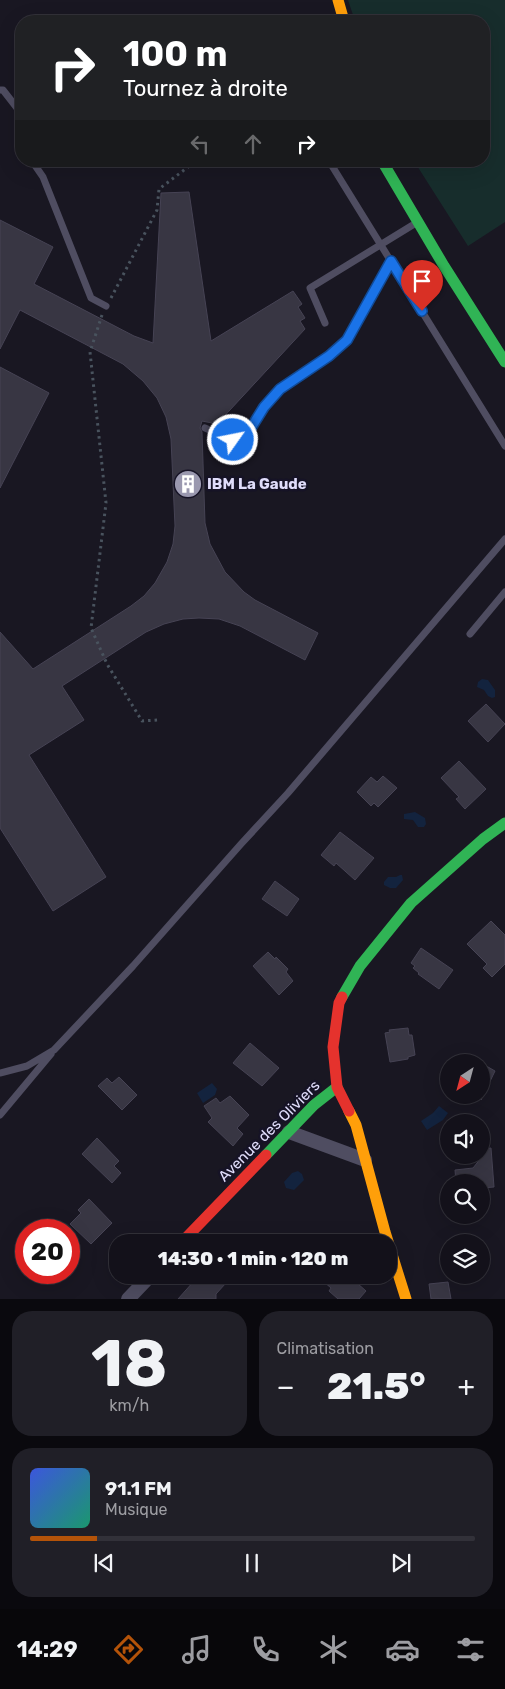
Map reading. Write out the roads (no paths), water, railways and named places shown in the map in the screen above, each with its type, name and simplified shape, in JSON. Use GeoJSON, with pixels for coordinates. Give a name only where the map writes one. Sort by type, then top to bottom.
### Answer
{"type":"FeatureCollection","features":[{"type":"Feature","properties":{"kind":"street"},"geometry":{"type":"LineString","coordinates":[[336,0],[336,15]]}},
{"type":"Feature","properties":{"kind":"street"},"geometry":{"type":"LineString","coordinates":[[336,0],[342,15]]}},
{"type":"Feature","properties":{"kind":"street"},"geometry":{"type":"LineString","coordinates":[[385,167],[417,222],[505,362]]}},
{"type":"Feature","properties":{"kind":"street","name":"Avenue des Oliviers"},"geometry":{"type":"LineString","coordinates":[[190,1234],[314,1105],[337,1087],[333,1047],[339,1003],[360,966],[411,903],[483,839],[505,823]]}},
{"type":"Feature","properties":{"kind":"street"},"geometry":{"type":"LineString","coordinates":[[337,1087],[356,1125],[384,1232],[406,1299]]}},
{"type":"Feature","properties":{"kind":"street"},"geometry":{"type":"LineString","coordinates":[[289,1132],[365,1160]]}},
{"type":"Feature","properties":{"kind":"street"},"geometry":{"type":"LineString","coordinates":[[128,1299],[142,1284]]}},
{"type":"Feature","properties":{"kind":"lane"},"geometry":{"type":"LineString","coordinates":[[0,90],[3,90],[15,104]]}},
{"type":"Feature","properties":{"kind":"lane"},"geometry":{"type":"LineString","coordinates":[[36,167],[43,177],[91,298],[106,306]]}},
{"type":"Feature","properties":{"kind":"lane"},"geometry":{"type":"LineString","coordinates":[[333,167],[505,446]]}},
{"type":"Feature","properties":{"kind":"lane"},"geometry":{"type":"LineString","coordinates":[[325,323],[310,288],[417,222]]}},
{"type":"Feature","properties":{"kind":"lane"},"geometry":{"type":"LineString","coordinates":[[205,428],[233,440],[246,436],[264,407],[280,389],[329,356],[347,340],[391,261]]}},
{"type":"Feature","properties":{"kind":"lane"},"geometry":{"type":"LineString","coordinates":[[476,318],[487,326],[505,349]]}},
{"type":"Feature","properties":{"kind":"lane"},"geometry":{"type":"LineString","coordinates":[[0,1115],[54,1050],[133,966],[288,793],[505,539]]}},
{"type":"Feature","properties":{"kind":"lane"},"geometry":{"type":"LineString","coordinates":[[470,634],[505,592]]}},
{"type":"Feature","properties":{"kind":"lane"},"geometry":{"type":"LineString","coordinates":[[0,1073],[27,1066],[54,1050]]}},
{"type":"Feature","properties":{"kind":"water"},"geometry":{"type":"Polygon","coordinates":[[[482,679],[488,680],[495,690],[495,697],[488,696],[484,690],[477,687],[478,682],[482,679]]]}},
{"type":"Feature","properties":{"kind":"water"},"geometry":{"type":"Polygon","coordinates":[[[415,812],[425,818],[426,824],[424,827],[418,827],[413,820],[404,819],[404,814],[415,812]]]}},
{"type":"Feature","properties":{"kind":"water"},"geometry":{"type":"Polygon","coordinates":[[[402,875],[403,880],[396,888],[384,885],[388,877],[402,875]]]}},
{"type":"Feature","properties":{"kind":"water"},"geometry":{"type":"Polygon","coordinates":[[[212,1083],[217,1089],[215,1095],[203,1103],[197,1093],[212,1083]]]}},
{"type":"Feature","properties":{"kind":"water"},"geometry":{"type":"Polygon","coordinates":[[[439,1106],[448,1113],[440,1114],[440,1122],[427,1130],[421,1121],[433,1113],[439,1106]]]}},
{"type":"Feature","properties":{"kind":"water"},"geometry":{"type":"Polygon","coordinates":[[[298,1171],[302,1174],[304,1180],[294,1190],[286,1188],[284,1182],[292,1173],[298,1171]]]}},
{"type":"Feature","properties":{"kind":"place","name":"IBM La Gaude"},"geometry":{"type":"Point","coordinates":[188,484]}}]}
